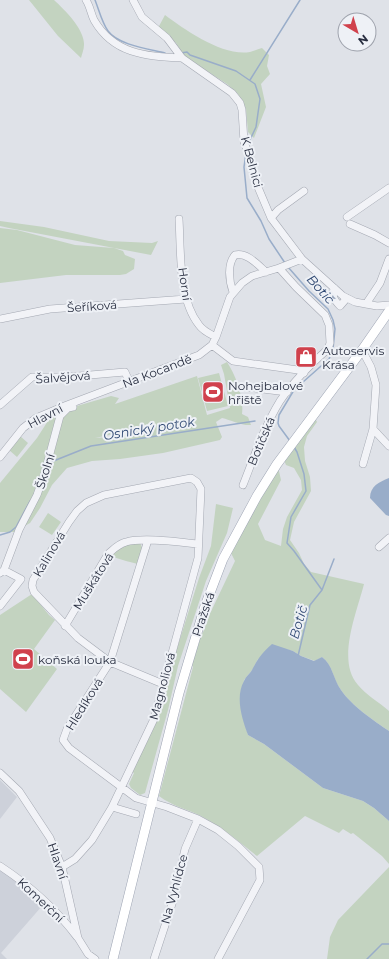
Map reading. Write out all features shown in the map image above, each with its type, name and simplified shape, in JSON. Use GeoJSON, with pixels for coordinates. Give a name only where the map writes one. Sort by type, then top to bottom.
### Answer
{"type":"FeatureCollection","features":[{"type":"Feature","properties":{"kind":"main road","name":"Pražská"},"geometry":{"type":"LineString","coordinates":[[113,959],[194,640],[223,559],[257,496],[292,443],[362,350],[389,311]]}},
{"type":"Feature","properties":{"kind":"street"},"geometry":{"type":"LineString","coordinates":[[86,0],[93,19],[103,33],[122,48],[159,57],[180,55]]}},
{"type":"Feature","properties":{"kind":"street","name":"K Belnici"},"geometry":{"type":"LineString","coordinates":[[133,0],[142,17],[166,38],[180,55],[232,93],[240,103],[246,147],[255,180],[271,218],[302,259]]}},
{"type":"Feature","properties":{"kind":"street"},"geometry":{"type":"LineString","coordinates":[[347,217],[389,188]]}},
{"type":"Feature","properties":{"kind":"street"},"geometry":{"type":"LineString","coordinates":[[271,218],[278,210],[304,191]]}},
{"type":"Feature","properties":{"kind":"street","name":"Horní"},"geometry":{"type":"LineString","coordinates":[[179,219],[186,299],[198,324],[202,329],[216,337]]}},
{"type":"Feature","properties":{"kind":"street"},"geometry":{"type":"LineString","coordinates":[[350,224],[375,234],[389,243]]}},
{"type":"Feature","properties":{"kind":"street"},"geometry":{"type":"LineString","coordinates":[[233,292],[230,284],[230,269],[235,255],[240,254],[254,261],[266,272]]}},
{"type":"Feature","properties":{"kind":"street"},"geometry":{"type":"LineString","coordinates":[[285,266],[302,259],[347,298],[355,302],[376,306],[389,305]]}},
{"type":"Feature","properties":{"kind":"street"},"geometry":{"type":"LineString","coordinates":[[366,304],[380,283],[389,259]]}},
{"type":"Feature","properties":{"kind":"street","name":"Na Kocandě"},"geometry":{"type":"LineString","coordinates":[[103,392],[199,355],[212,345],[233,292],[246,279],[285,266]]}},
{"type":"Feature","properties":{"kind":"street","name":"Botičská"},"geometry":{"type":"LineString","coordinates":[[243,486],[268,423],[276,408],[287,392],[329,346],[328,321],[321,311],[296,287],[285,266]]}},
{"type":"Feature","properties":{"kind":"street","name":"Šeříková"},"geometry":{"type":"LineString","coordinates":[[0,319],[50,309],[186,299]]}},
{"type":"Feature","properties":{"kind":"street"},"geometry":{"type":"LineString","coordinates":[[212,345],[233,361],[298,370],[304,373]]}},
{"type":"Feature","properties":{"kind":"street"},"geometry":{"type":"LineString","coordinates":[[362,350],[371,367],[376,385],[373,429],[363,464]]}},
{"type":"Feature","properties":{"kind":"street","name":"Šalvějová"},"geometry":{"type":"LineString","coordinates":[[0,405],[32,377],[67,377],[125,372],[129,382]]}},
{"type":"Feature","properties":{"kind":"street"},"geometry":{"type":"LineString","coordinates":[[246,387],[287,392]]}},
{"type":"Feature","properties":{"kind":"street","name":"Hlavní"},"geometry":{"type":"LineString","coordinates":[[0,457],[23,428],[36,418],[67,404],[103,392]]}},
{"type":"Feature","properties":{"kind":"street","name":"Školní"},"geometry":{"type":"LineString","coordinates":[[0,606],[21,579],[2,571],[19,530],[37,495],[45,472],[60,416],[68,408],[96,398],[103,392]]}},
{"type":"Feature","properties":{"kind":"street"},"geometry":{"type":"LineString","coordinates":[[373,429],[389,446]]}},
{"type":"Feature","properties":{"kind":"street","name":"Kalinová"},"geometry":{"type":"LineString","coordinates":[[163,684],[110,662],[78,638],[65,626],[34,592],[32,586],[34,580],[69,522],[77,511],[86,503],[104,495],[187,478],[194,479],[197,482]]}},
{"type":"Feature","properties":{"kind":"street","name":"Magnoliová"},"geometry":{"type":"LineString","coordinates":[[62,867],[75,859],[92,840],[122,788],[154,719],[198,558],[200,489],[197,482]]}},
{"type":"Feature","properties":{"kind":"street"},"geometry":{"type":"LineString","coordinates":[[379,548],[389,538]]}},
{"type":"Feature","properties":{"kind":"street","name":"Muškátová"},"geometry":{"type":"LineString","coordinates":[[65,626],[108,554],[117,546],[126,542],[137,540],[198,544]]}},
{"type":"Feature","properties":{"kind":"street","name":"Hledíková"},"geometry":{"type":"LineString","coordinates":[[148,540],[110,662],[67,729],[62,740],[69,748],[136,798],[167,807],[198,819],[218,830],[238,846],[259,867],[261,873],[260,880],[218,959]]}},
{"type":"Feature","properties":{"kind":"street","name":"Hlavní"},"geometry":{"type":"LineString","coordinates":[[0,773],[19,791],[50,838],[62,867],[78,938],[88,954],[95,959]]}},
{"type":"Feature","properties":{"kind":"street"},"geometry":{"type":"LineString","coordinates":[[112,807],[136,814]]}},
{"type":"Feature","properties":{"kind":"street","name":"Na Vyhlídce"},"geometry":{"type":"LineString","coordinates":[[154,959],[173,901],[185,850],[198,819]]}},
{"type":"Feature","properties":{"kind":"street","name":"Komerční"},"geometry":{"type":"LineString","coordinates":[[0,866],[21,880],[67,924],[78,938]]}},
{"type":"Feature","properties":{"kind":"shaded area"},"geometry":{"type":"Polygon","coordinates":[[[0,780],[17,797],[0,819],[0,780]]]}},
{"type":"Feature","properties":{"kind":"shaded area"},"geometry":{"type":"Polygon","coordinates":[[[0,868],[35,895],[42,906],[1,953],[7,959],[0,959],[0,868]]]}},
{"type":"Feature","properties":{"kind":"green space"},"geometry":{"type":"Polygon","coordinates":[[[29,0],[54,0],[69,15],[78,27],[83,39],[84,47],[81,58],[58,36],[29,0]]]}},
{"type":"Feature","properties":{"kind":"green space"},"geometry":{"type":"Polygon","coordinates":[[[165,15],[194,35],[217,46],[240,52],[250,52],[262,48],[269,55],[267,66],[270,74],[261,84],[266,107],[254,138],[248,132],[246,109],[238,94],[227,84],[185,57],[176,43],[158,28],[165,15]]]}},
{"type":"Feature","properties":{"kind":"green space"},"geometry":{"type":"Polygon","coordinates":[[[0,221],[44,227],[109,241],[152,243],[158,241],[151,255],[0,226],[0,221]]]}},
{"type":"Feature","properties":{"kind":"green space"},"geometry":{"type":"Polygon","coordinates":[[[0,228],[17,230],[75,245],[114,248],[123,251],[125,255],[135,259],[134,269],[126,274],[120,275],[66,275],[0,283],[0,228]]]}},
{"type":"Feature","properties":{"kind":"green space"},"geometry":{"type":"Polygon","coordinates":[[[227,362],[233,374],[241,394],[242,414],[248,417],[251,425],[240,424],[222,418],[216,422],[222,437],[220,440],[163,453],[92,461],[67,468],[52,485],[30,523],[14,532],[0,532],[0,483],[37,438],[53,413],[111,396],[119,398],[115,404],[197,376],[207,415],[230,408],[221,365],[227,362]],[[128,431],[95,438],[143,434],[136,431],[128,431]]]}},
{"type":"Feature","properties":{"kind":"green space","name":"Nohejbalové hřiště"},"geometry":{"type":"Polygon","coordinates":[[[219,373],[228,406],[207,411],[198,378],[219,373]]]}},
{"type":"Feature","properties":{"kind":"green space"},"geometry":{"type":"Polygon","coordinates":[[[315,418],[317,422],[307,436],[304,447],[305,461],[310,477],[311,491],[294,522],[290,540],[299,553],[304,564],[311,572],[364,584],[350,636],[348,650],[349,663],[352,675],[358,685],[389,711],[389,731],[363,712],[345,696],[338,686],[326,660],[322,657],[315,661],[285,649],[258,659],[253,669],[244,680],[241,710],[248,735],[264,744],[323,788],[363,801],[389,821],[389,864],[382,856],[353,833],[351,834],[343,829],[339,833],[305,816],[257,856],[209,820],[159,796],[193,667],[192,665],[201,636],[206,622],[235,561],[230,551],[278,467],[281,480],[258,524],[265,540],[281,546],[283,529],[287,517],[302,490],[301,480],[294,468],[286,465],[284,460],[315,418]]]}},
{"type":"Feature","properties":{"kind":"green space"},"geometry":{"type":"Polygon","coordinates":[[[20,436],[28,443],[17,457],[9,450],[20,436]]]}},
{"type":"Feature","properties":{"kind":"green space"},"geometry":{"type":"Polygon","coordinates":[[[216,504],[233,508],[227,533],[206,581],[178,666],[168,710],[145,793],[140,795],[131,788],[129,784],[134,773],[132,772],[161,709],[170,671],[199,578],[211,546],[216,504]]]}},
{"type":"Feature","properties":{"kind":"green space"},"geometry":{"type":"Polygon","coordinates":[[[48,513],[61,522],[52,535],[39,527],[48,513]]]}},
{"type":"Feature","properties":{"kind":"green space"},"geometry":{"type":"Polygon","coordinates":[[[139,542],[142,549],[138,564],[110,556],[124,545],[139,542]]]}},
{"type":"Feature","properties":{"kind":"green space","name":"koňská louka"},"geometry":{"type":"Polygon","coordinates":[[[32,594],[55,620],[34,649],[57,669],[26,712],[0,689],[0,615],[32,594]]]}},
{"type":"Feature","properties":{"kind":"green space"},"geometry":{"type":"Polygon","coordinates":[[[389,867],[389,959],[327,959],[330,937],[338,920],[389,867]]]}},
{"type":"Feature","properties":{"kind":"water"},"geometry":{"type":"Polygon","coordinates":[[[389,478],[389,516],[386,515],[370,498],[370,494],[373,487],[389,478]]]}},
{"type":"Feature","properties":{"kind":"water"},"geometry":{"type":"Polygon","coordinates":[[[272,644],[293,651],[314,661],[322,657],[331,668],[338,686],[345,696],[363,712],[389,731],[389,821],[363,801],[323,788],[264,744],[248,735],[240,708],[241,687],[259,658],[272,644]]]}},
{"type":"Feature","properties":{"kind":"waterway","name":"Botič"},"geometry":{"type":"LineString","coordinates":[[95,0],[104,24],[113,36],[134,46],[165,53]]}},
{"type":"Feature","properties":{"kind":"waterway"},"geometry":{"type":"LineString","coordinates":[[250,80],[300,0]]}},
{"type":"Feature","properties":{"kind":"waterway","name":"Botič"},"geometry":{"type":"LineString","coordinates":[[181,53],[187,52],[190,55],[236,71],[255,84],[260,99],[256,127],[248,144]]}},
{"type":"Feature","properties":{"kind":"waterway","name":"Botič"},"geometry":{"type":"LineString","coordinates":[[246,153],[244,167],[247,198],[261,221],[269,239],[285,263]]}},
{"type":"Feature","properties":{"kind":"waterway","name":"Botič"},"geometry":{"type":"LineString","coordinates":[[288,267],[309,291],[328,309],[335,329],[333,349],[329,359],[294,390],[279,415],[279,426],[290,441]]}},
{"type":"Feature","properties":{"kind":"waterway","name":"Osnický potok"},"geometry":{"type":"LineString","coordinates":[[51,462],[91,446],[255,421]]}},
{"type":"Feature","properties":{"kind":"waterway","name":"Botič"},"geometry":{"type":"LineString","coordinates":[[294,447],[304,474],[306,491],[291,517],[287,543],[322,590],[310,605],[298,656]]}},
{"type":"Feature","properties":{"kind":"waterway","name":"Osnický potok"},"geometry":{"type":"LineString","coordinates":[[0,535],[10,532],[16,527],[30,501]]}},
{"type":"Feature","properties":{"kind":"waterway"},"geometry":{"type":"LineString","coordinates":[[322,590],[334,559]]}},
{"type":"Feature","properties":{"kind":"waterway","name":"Botič"},"geometry":{"type":"LineString","coordinates":[[367,959],[382,944],[389,944]]}},
{"type":"Feature","properties":{"kind":"place","name":"Autoservis Krása"},"geometry":{"type":"Point","coordinates":[306,357]}},
{"type":"Feature","properties":{"kind":"place","name":"Nohejbalové hřiště"},"geometry":{"type":"Point","coordinates":[213,392]}},
{"type":"Feature","properties":{"kind":"place","name":"koňská louka"},"geometry":{"type":"Point","coordinates":[23,659]}}]}
